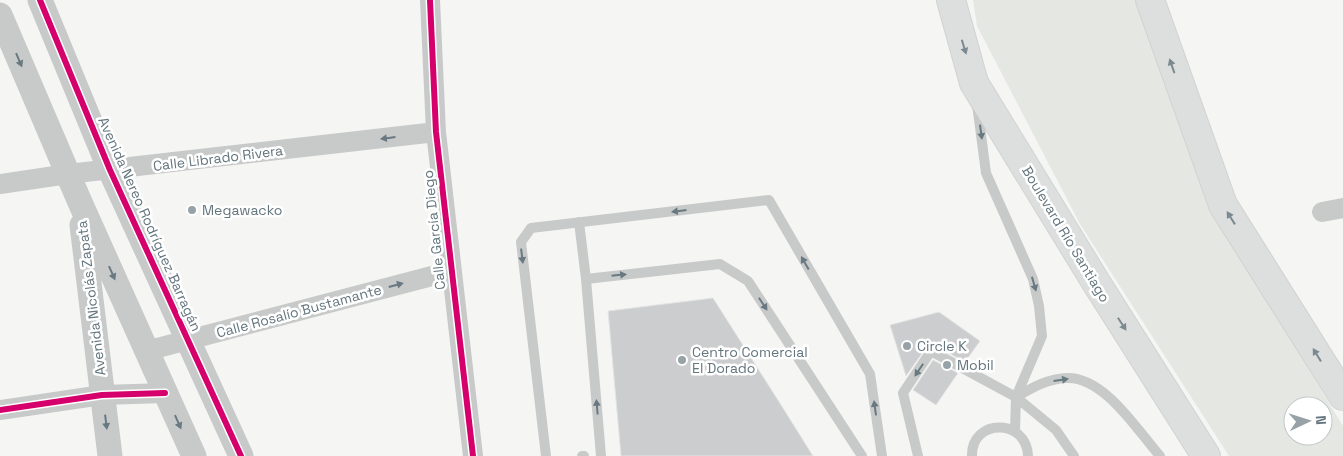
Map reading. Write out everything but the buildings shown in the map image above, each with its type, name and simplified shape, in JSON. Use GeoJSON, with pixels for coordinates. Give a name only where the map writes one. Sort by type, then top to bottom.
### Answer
{"type":"FeatureCollection","features":[{"type":"Feature","properties":{"kind":"main road","name":"Boulevard Río Santiago"},"geometry":{"type":"LineString","coordinates":[[951,0],[974,84],[1096,284],[1206,456]]}},
{"type":"Feature","properties":{"kind":"main road"},"geometry":{"type":"LineString","coordinates":[[1150,0],[1223,205],[1343,396]]}},
{"type":"Feature","properties":{"kind":"street","name":"Avenida Nereo Rodríguez Barragán"},"geometry":{"type":"LineString","coordinates":[[40,0],[110,170],[241,456]]}},
{"type":"Feature","properties":{"kind":"street","name":"Calle García Diego"},"geometry":{"type":"LineString","coordinates":[[430,0],[436,132],[473,456]]}},
{"type":"Feature","properties":{"kind":"street"},"geometry":{"type":"LineString","coordinates":[[0,15],[79,200],[194,456]]}},
{"type":"Feature","properties":{"kind":"street","name":"Calle Librado Rivera"},"geometry":{"type":"LineString","coordinates":[[0,184],[68,174],[436,132]]}},
{"type":"Feature","properties":{"kind":"street","name":"Avenida Nicolás Zapata"},"geometry":{"type":"LineString","coordinates":[[79,200],[110,456]]}},
{"type":"Feature","properties":{"kind":"street"},"geometry":{"type":"LineString","coordinates":[[1322,212],[1343,208]]}},
{"type":"Feature","properties":{"kind":"street","name":"Calle Rosalío Bustamante"},"geometry":{"type":"LineString","coordinates":[[146,351],[451,271]]}},
{"type":"Feature","properties":{"kind":"street"},"geometry":{"type":"LineString","coordinates":[[0,410],[102,395],[165,393]]}},
{"type":"Feature","properties":{"kind":"lane"},"geometry":{"type":"LineString","coordinates":[[974,84],[986,173],[1033,279],[1039,306],[1042,336],[1016,397],[1015,431]]}},
{"type":"Feature","properties":{"kind":"lane"},"geometry":{"type":"LineString","coordinates":[[546,456],[521,242],[531,228],[768,200],[870,374],[882,456]]}},
{"type":"Feature","properties":{"kind":"lane"},"geometry":{"type":"LineString","coordinates":[[579,222],[586,279],[601,456]]}},
{"type":"Feature","properties":{"kind":"lane"},"geometry":{"type":"LineString","coordinates":[[586,279],[720,264],[748,280],[862,456]]}},
{"type":"Feature","properties":{"kind":"lane"},"geometry":{"type":"LineString","coordinates":[[918,456],[903,393],[932,351],[1016,397],[1056,430],[1074,456]]}},
{"type":"Feature","properties":{"kind":"lane"},"geometry":{"type":"LineString","coordinates":[[1016,397],[1041,383],[1066,378],[1087,382],[1107,394],[1160,456]]}},
{"type":"Feature","properties":{"kind":"lane"},"geometry":{"type":"LineString","coordinates":[[970,454],[981,434],[988,429],[1007,427],[1015,431],[1026,445],[1028,456]]}},
{"type":"Feature","properties":{"kind":"shaded area"},"geometry":{"type":"Polygon","coordinates":[[[973,0],[1138,0],[1207,204],[1325,396],[1283,396],[1283,446],[1333,446],[1333,410],[1343,426],[1343,456],[1229,456],[1080,224],[977,26],[973,0]]]}},
{"type":"Feature","properties":{"kind":"cycle path"},"geometry":{"type":"LineString","coordinates":[[40,0],[110,170],[241,456]]}},
{"type":"Feature","properties":{"kind":"cycle path"},"geometry":{"type":"LineString","coordinates":[[430,0],[436,132],[473,456]]}},
{"type":"Feature","properties":{"kind":"cycle path"},"geometry":{"type":"LineString","coordinates":[[0,410],[102,395],[165,393]]}},
{"type":"Feature","properties":{"kind":"place","name":"Megawacko"},"geometry":{"type":"Point","coordinates":[192,210]}},
{"type":"Feature","properties":{"kind":"place","name":"Circle K"},"geometry":{"type":"Point","coordinates":[907,346]}},
{"type":"Feature","properties":{"kind":"place","name":"Centro Comercial El Dorado"},"geometry":{"type":"Point","coordinates":[682,360]}},
{"type":"Feature","properties":{"kind":"place","name":"Mobil"},"geometry":{"type":"Point","coordinates":[947,365]}}]}
